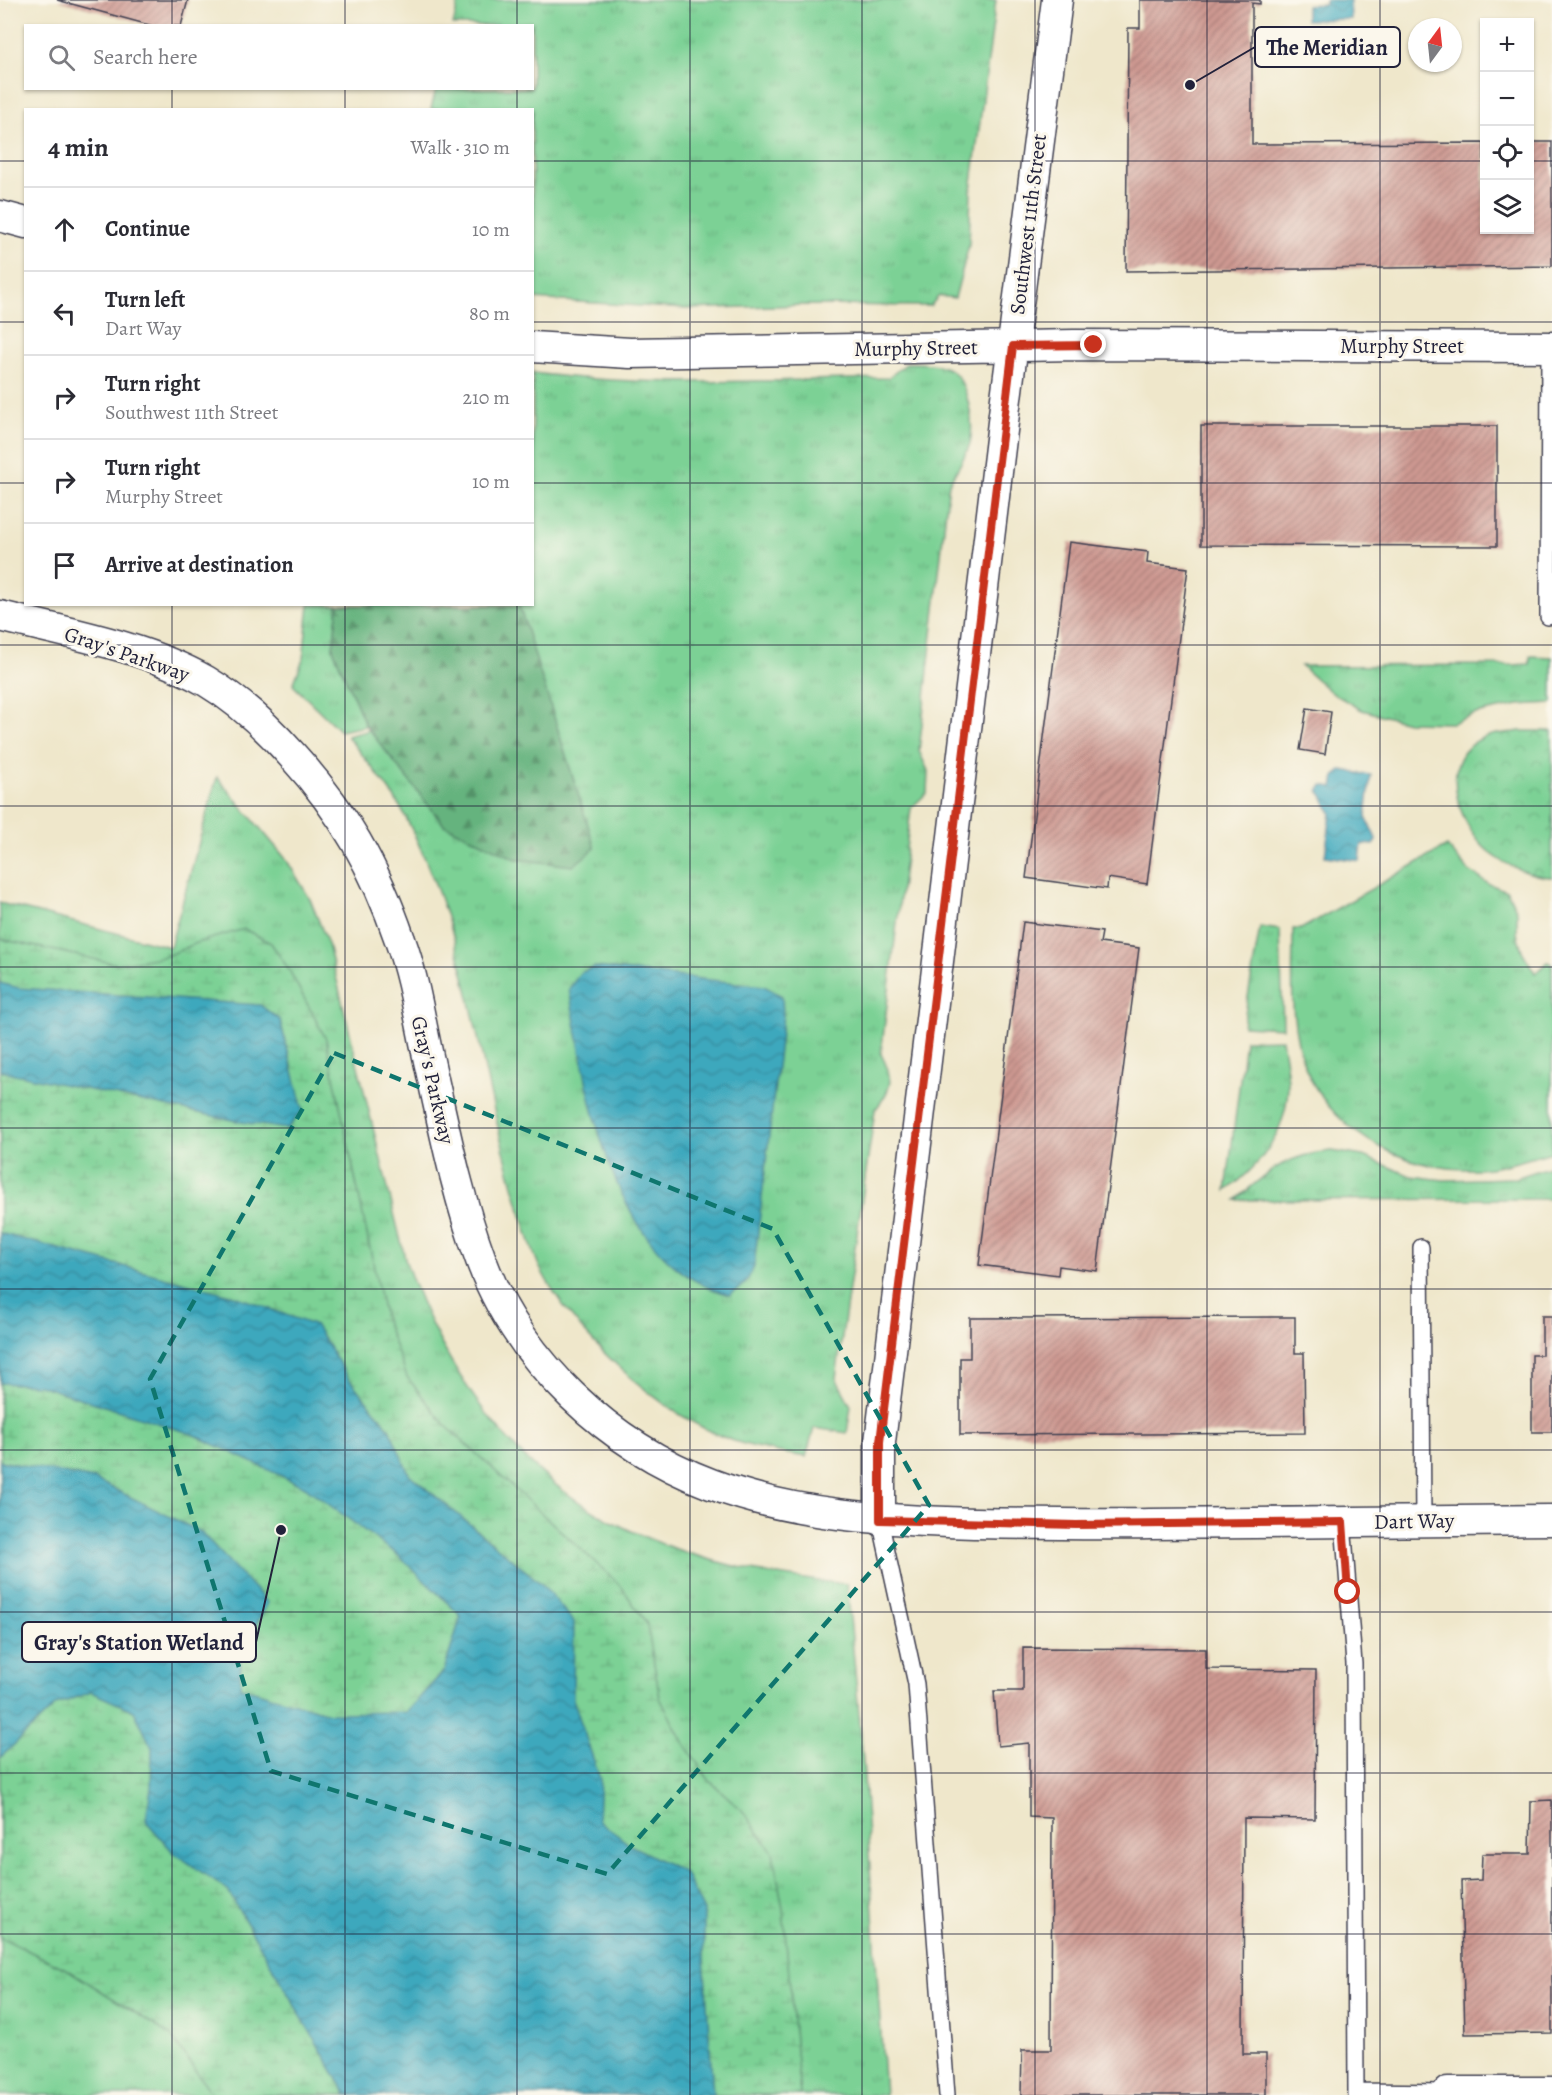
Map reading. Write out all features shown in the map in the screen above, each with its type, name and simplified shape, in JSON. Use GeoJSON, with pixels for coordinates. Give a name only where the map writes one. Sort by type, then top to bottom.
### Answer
{"type":"FeatureCollection","features":[{"type":"Feature","properties":{"kind":"street","name":"Southwest 11th Street"},"geometry":{"type":"LineString","coordinates":[[880,1520],[880,1442],[1057,0]]}},
{"type":"Feature","properties":{"kind":"street"},"geometry":{"type":"LineString","coordinates":[[0,216],[24,222]]}},
{"type":"Feature","properties":{"kind":"street","name":"Murphy Street"},"geometry":{"type":"LineString","coordinates":[[534,347],[630,354],[1013,346],[1551,347]]}},
{"type":"Feature","properties":{"kind":"street","name":"Gray's Parkway"},"geometry":{"type":"LineString","coordinates":[[0,615],[122,648],[207,682],[273,734],[319,784],[357,839],[402,945],[459,1195],[482,1265],[512,1324],[554,1377],[601,1421],[656,1459],[709,1483],[776,1504],[880,1520]]}},
{"type":"Feature","properties":{"kind":"street","name":"Dart Way"},"geometry":{"type":"LineString","coordinates":[[880,1520],[1076,1525],[1552,1520]]}},
{"type":"Feature","properties":{"kind":"street"},"geometry":{"type":"LineString","coordinates":[[1448,2092],[1537,2093]]}},
{"type":"Feature","properties":{"kind":"lane"},"geometry":{"type":"LineString","coordinates":[[1548,617],[1551,347]]}},
{"type":"Feature","properties":{"kind":"lane"},"geometry":{"type":"LineString","coordinates":[[1421,1247],[1423,1521]]}},
{"type":"Feature","properties":{"kind":"lane"},"geometry":{"type":"LineString","coordinates":[[880,1520],[916,1684],[947,2095]]}},
{"type":"Feature","properties":{"kind":"lane"},"geometry":{"type":"LineString","coordinates":[[1343,1522],[1354,1664],[1356,2093],[1448,2092]]}},
{"type":"Feature","properties":{"kind":"highlighted area"},"geometry":{"type":"Polygon","coordinates":[[[334,1053],[773,1229],[929,1505],[607,1874],[271,1771],[150,1379],[334,1053]]]}},
{"type":"Feature","properties":{"kind":"green space"},"geometry":{"type":"Polygon","coordinates":[[[459,0],[996,0],[971,190],[969,245],[955,298],[939,296],[930,306],[805,305],[687,309],[534,299],[534,108],[431,108],[436,90],[534,90],[534,24],[453,24],[459,0]]]}},
{"type":"Feature","properties":{"kind":"green space"},"geometry":{"type":"Polygon","coordinates":[[[907,363],[928,364],[949,369],[956,374],[966,393],[972,427],[965,456],[949,483],[919,751],[928,771],[927,793],[911,808],[881,1054],[888,1070],[890,1083],[875,1110],[836,1378],[851,1406],[847,1433],[814,1428],[806,1457],[731,1440],[676,1412],[649,1392],[596,1345],[555,1293],[536,1260],[527,1234],[499,1133],[461,965],[440,898],[418,842],[401,808],[347,736],[370,730],[444,825],[519,606],[534,606],[534,373],[577,378],[666,382],[888,378],[907,363]]]}},
{"type":"Feature","properties":{"kind":"green space"},"geometry":{"type":"Polygon","coordinates":[[[309,606],[338,606],[333,649],[366,726],[340,731],[293,685],[303,659],[309,606]]]}},
{"type":"Feature","properties":{"kind":"green space"},"geometry":{"type":"Polygon","coordinates":[[[338,606],[519,606],[595,848],[573,866],[516,859],[444,825],[366,726],[333,649],[338,606]]]}},
{"type":"Feature","properties":{"kind":"green space"},"geometry":{"type":"Polygon","coordinates":[[[1530,656],[1552,657],[1552,703],[1518,705],[1475,714],[1452,723],[1407,722],[1362,710],[1332,693],[1301,666],[1511,665],[1530,664],[1530,656]]]}},
{"type":"Feature","properties":{"kind":"green space"},"geometry":{"type":"Polygon","coordinates":[[[1521,731],[1552,731],[1552,877],[1536,875],[1519,869],[1489,852],[1468,826],[1456,792],[1456,775],[1460,759],[1469,746],[1485,737],[1521,731]]]}},
{"type":"Feature","properties":{"kind":"green space"},"geometry":{"type":"Polygon","coordinates":[[[217,777],[286,859],[310,899],[328,944],[406,1262],[439,1339],[460,1376],[484,1411],[511,1443],[542,1473],[575,1499],[638,1534],[726,1564],[786,1576],[847,1584],[862,1747],[885,2095],[0,2095],[0,903],[170,947],[217,777]]]}},
{"type":"Feature","properties":{"kind":"green space"},"geometry":{"type":"Polygon","coordinates":[[[1447,846],[1468,870],[1489,884],[1507,891],[1517,911],[1517,933],[1522,951],[1535,973],[1548,962],[1552,964],[1552,1152],[1490,1168],[1463,1169],[1435,1166],[1408,1159],[1382,1148],[1358,1133],[1336,1115],[1319,1093],[1306,1069],[1296,1035],[1292,982],[1293,929],[1301,929],[1447,846]]]}},
{"type":"Feature","properties":{"kind":"green space"},"geometry":{"type":"Polygon","coordinates":[[[1260,927],[1280,930],[1283,1028],[1243,1026],[1260,927]]]}},
{"type":"Feature","properties":{"kind":"green space"},"geometry":{"type":"Polygon","coordinates":[[[244,929],[271,943],[289,970],[326,1039],[385,1320],[407,1377],[445,1425],[621,1586],[647,1624],[660,1698],[683,1742],[709,1780],[742,1810],[773,1852],[783,1909],[800,2095],[213,2095],[170,2035],[70,1971],[0,1937],[0,939],[117,964],[167,956],[199,942],[244,929]]]}},
{"type":"Feature","properties":{"kind":"green space"},"geometry":{"type":"Polygon","coordinates":[[[1282,1039],[1288,1086],[1283,1118],[1270,1146],[1261,1158],[1251,1170],[1226,1191],[1245,1040],[1282,1039]]]}},
{"type":"Feature","properties":{"kind":"green space"},"geometry":{"type":"Polygon","coordinates":[[[1332,1151],[1363,1156],[1411,1176],[1444,1180],[1515,1178],[1552,1166],[1552,1199],[1236,1200],[1269,1173],[1291,1160],[1332,1151]]]}},
{"type":"Feature","properties":{"kind":"water"},"geometry":{"type":"Polygon","coordinates":[[[1325,0],[1350,0],[1351,19],[1306,20],[1306,5],[1325,4],[1325,0]]]}},
{"type":"Feature","properties":{"kind":"water"},"geometry":{"type":"Polygon","coordinates":[[[1342,770],[1371,775],[1366,817],[1377,841],[1374,845],[1362,844],[1360,861],[1325,856],[1331,813],[1319,790],[1322,785],[1333,787],[1335,776],[1342,770]]]}},
{"type":"Feature","properties":{"kind":"water"},"geometry":{"type":"Polygon","coordinates":[[[595,967],[764,986],[782,996],[783,1015],[754,1266],[746,1283],[730,1295],[689,1277],[656,1248],[631,1212],[611,1169],[596,1123],[585,1076],[569,989],[580,973],[595,967]]]}},
{"type":"Feature","properties":{"kind":"water"},"geometry":{"type":"Polygon","coordinates":[[[0,983],[19,988],[260,1005],[280,1020],[303,1110],[287,1129],[241,1122],[0,1071],[0,983]]]}},
{"type":"Feature","properties":{"kind":"water"},"geometry":{"type":"Polygon","coordinates":[[[0,1233],[238,1297],[316,1326],[349,1379],[389,1428],[409,1474],[543,1585],[574,1622],[573,1699],[600,1779],[598,1820],[630,1845],[684,1872],[704,1911],[704,1957],[713,2095],[347,2095],[228,1891],[173,1852],[146,1821],[151,1787],[152,1748],[134,1711],[91,1692],[56,1705],[0,1758],[0,1461],[94,1479],[201,1532],[268,1603],[241,1652],[240,1687],[329,1713],[406,1712],[444,1671],[461,1616],[399,1556],[305,1487],[192,1434],[39,1385],[0,1383],[0,1233]]]}},
{"type":"Feature","properties":{"kind":"building"},"geometry":{"type":"Polygon","coordinates":[[[57,0],[188,0],[182,24],[146,24],[57,0]]]}},
{"type":"Feature","properties":{"kind":"building"},"geometry":{"type":"Polygon","coordinates":[[[1140,0],[1260,0],[1260,4],[1252,3],[1252,144],[1480,143],[1480,234],[1534,234],[1534,142],[1552,142],[1552,266],[1126,271],[1128,28],[1140,28],[1140,0]]]}},
{"type":"Feature","properties":{"kind":"building"},"geometry":{"type":"Polygon","coordinates":[[[1201,426],[1497,426],[1497,546],[1201,545],[1201,426]]]}},
{"type":"Feature","properties":{"kind":"building"},"geometry":{"type":"Polygon","coordinates":[[[1069,542],[1148,552],[1147,563],[1188,568],[1147,884],[1108,878],[1107,889],[1026,878],[1069,542]]]}},
{"type":"Feature","properties":{"kind":"building"},"geometry":{"type":"Polygon","coordinates":[[[1307,708],[1331,712],[1325,754],[1300,750],[1307,708]]]}},
{"type":"Feature","properties":{"kind":"building"},"geometry":{"type":"Polygon","coordinates":[[[1023,922],[1102,932],[1100,943],[1139,948],[1097,1271],[1059,1266],[1058,1275],[979,1265],[1023,922]]]}},
{"type":"Feature","properties":{"kind":"building"},"geometry":{"type":"Polygon","coordinates":[[[1542,1316],[1552,1316],[1552,1432],[1532,1432],[1532,1355],[1542,1355],[1542,1316]]]}},
{"type":"Feature","properties":{"kind":"building"},"geometry":{"type":"Polygon","coordinates":[[[1295,1317],[1295,1353],[1304,1353],[1305,1433],[960,1435],[960,1358],[970,1358],[970,1318],[1295,1317]]]}},
{"type":"Feature","properties":{"kind":"building"},"geometry":{"type":"Polygon","coordinates":[[[1023,1648],[1206,1649],[1206,1669],[1316,1670],[1315,1819],[1244,1818],[1243,2054],[1266,2054],[1266,2095],[1021,2095],[1022,2050],[1051,2050],[1052,1818],[1029,1817],[1029,1743],[998,1746],[994,1691],[1023,1691],[1023,1648]]]}},
{"type":"Feature","properties":{"kind":"building"},"geometry":{"type":"Polygon","coordinates":[[[1552,1800],[1552,2033],[1465,2034],[1461,1881],[1481,1880],[1482,1854],[1530,1854],[1531,1801],[1552,1800]]]}},
{"type":"Feature","properties":{"kind":"place","name":"The Meridian"},"geometry":{"type":"Point","coordinates":[1190,85]}},
{"type":"Feature","properties":{"kind":"place","name":"Gray's Station Wetland"},"geometry":{"type":"Point","coordinates":[281,1530]}},
{"type":"Feature","properties":{"kind":"route"},"geometry":{"type":"LineString","coordinates":[[1094,345],[1013,346],[880,1442],[880,1520],[1076,1525],[1343,1522],[1348,1592]]}}]}
